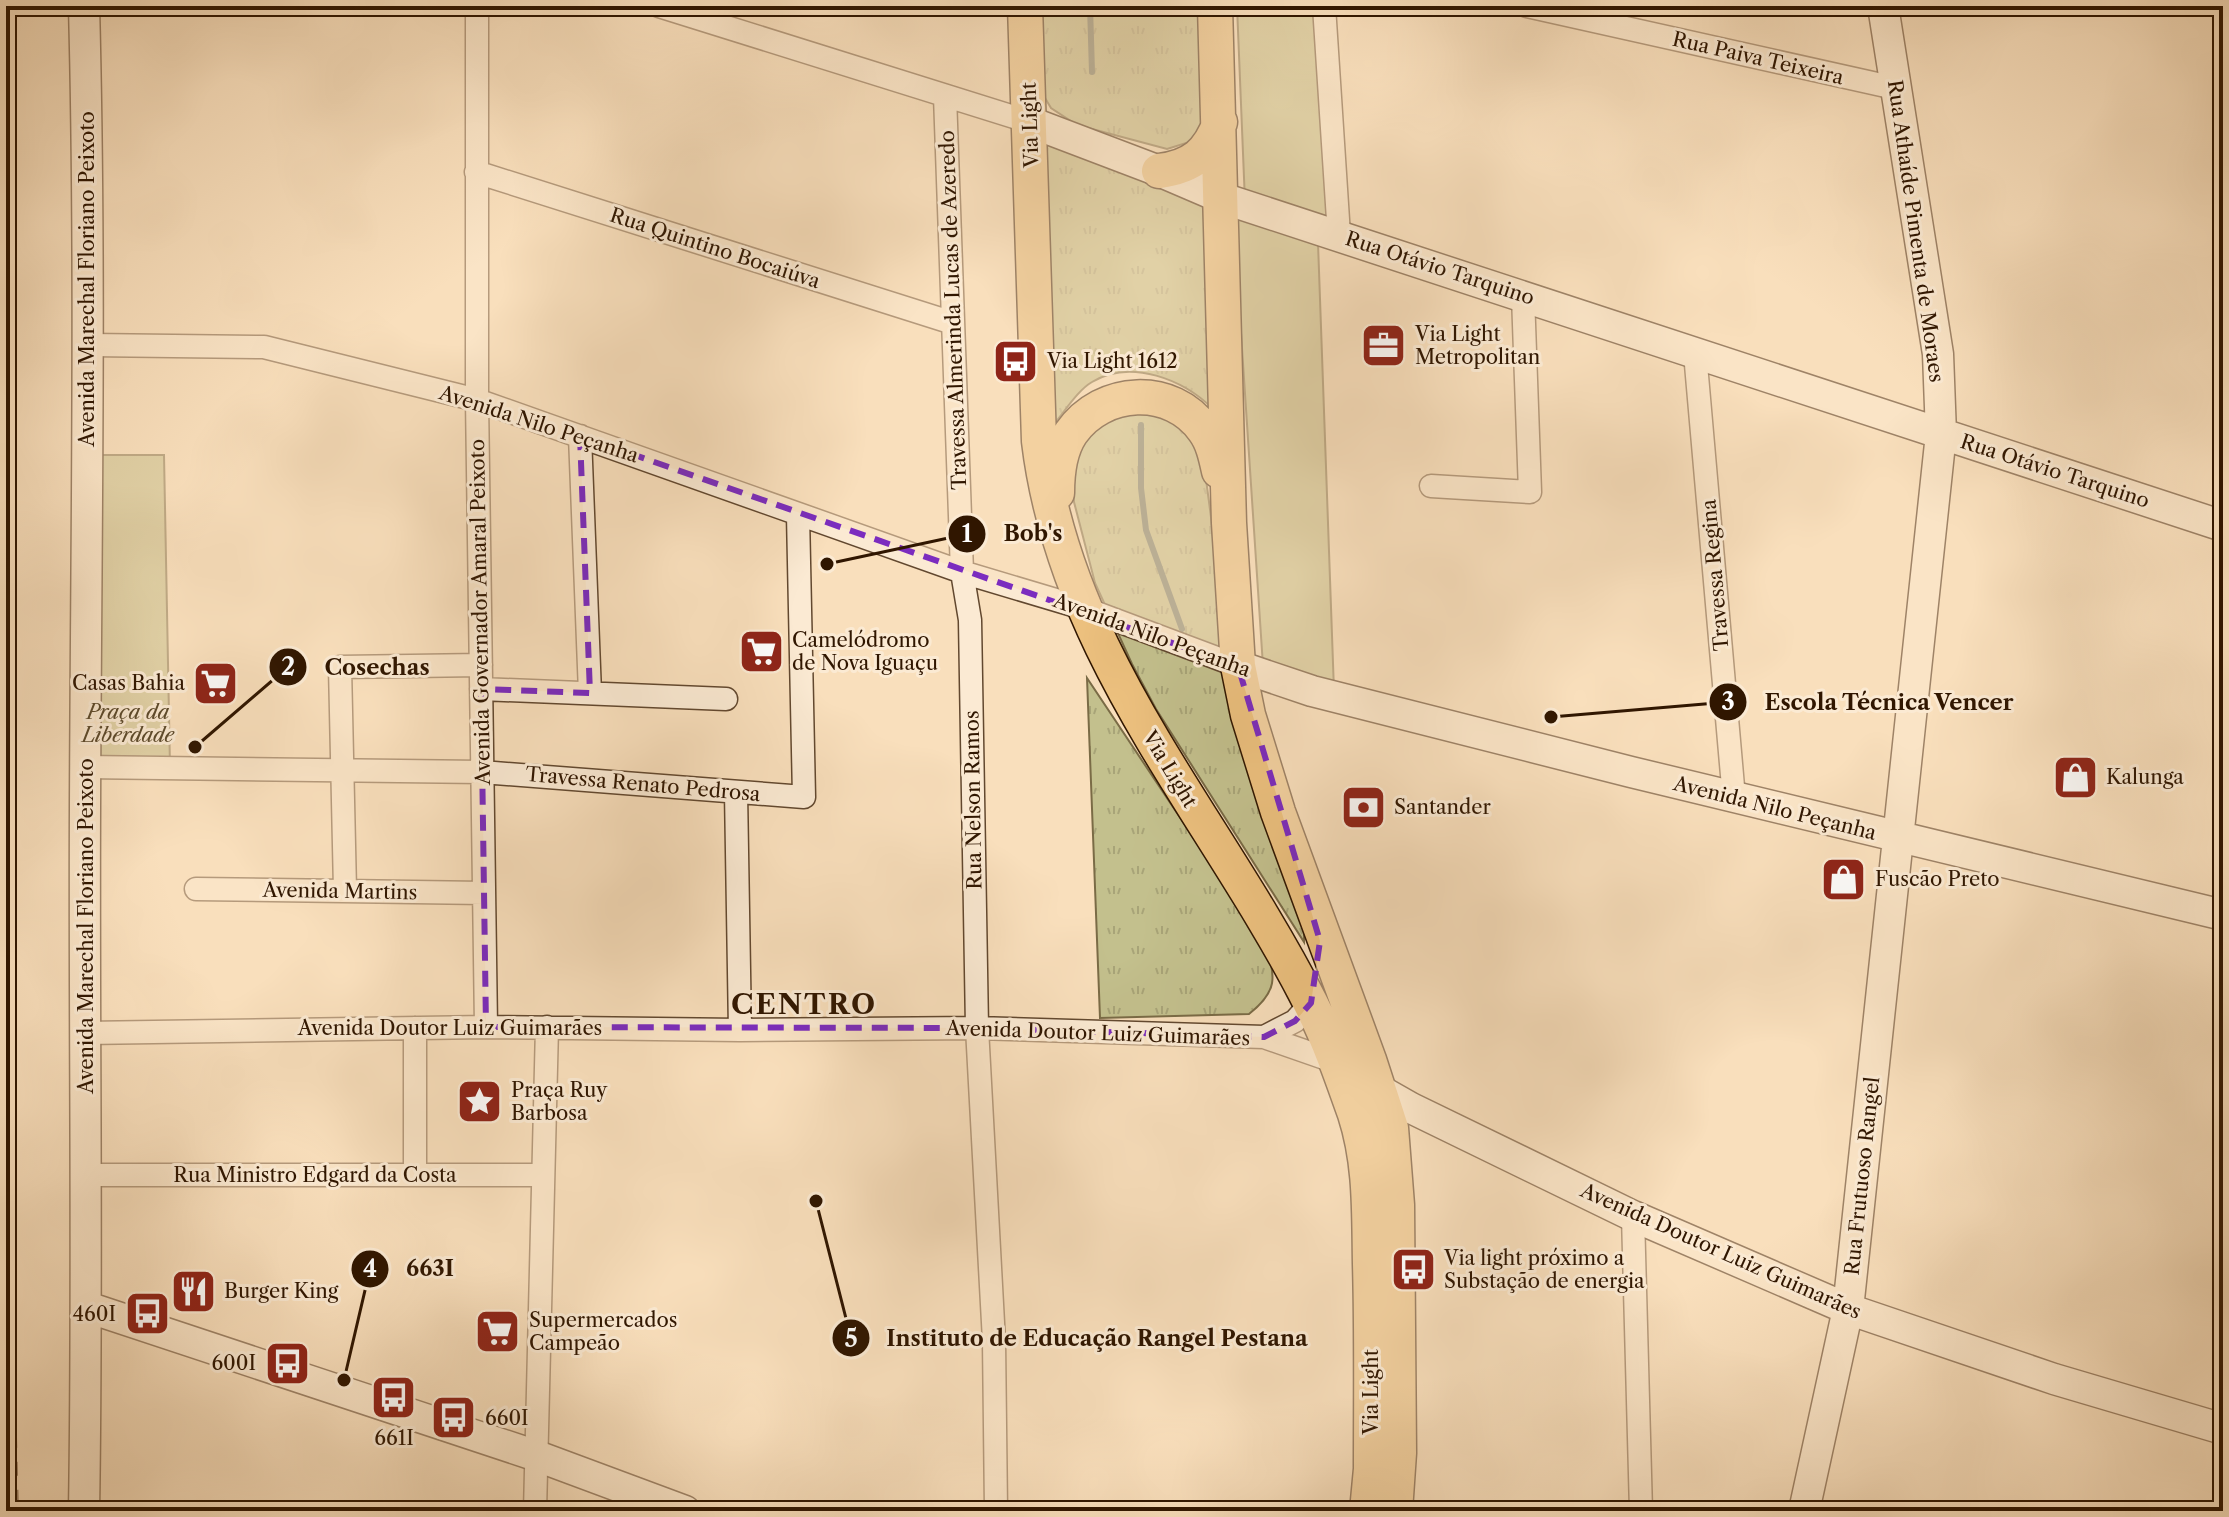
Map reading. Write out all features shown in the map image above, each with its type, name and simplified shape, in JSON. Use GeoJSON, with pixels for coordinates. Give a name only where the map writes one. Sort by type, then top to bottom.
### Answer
{"type":"FeatureCollection","features":[{"type":"Feature","properties":{"kind":"main road","name":"Avenida Marechal Floriano Peixoto"},"geometry":{"type":"LineString","coordinates":[[84,6],[90,345],[85,767],[87,1307],[84,1511]]}},
{"type":"Feature","properties":{"kind":"main road","name":"Via Light"},"geometry":{"type":"LineString","coordinates":[[1025,6],[1039,441],[1048,500],[1060,547],[1112,670],[1311,1003],[1336,1062],[1363,1143],[1367,1170],[1371,1321],[1371,1469],[1367,1511]]}},
{"type":"Feature","properties":{"kind":"main road","name":"Via Light"},"geometry":{"type":"LineString","coordinates":[[1215,6],[1229,523],[1238,666],[1248,715],[1278,812],[1391,1128],[1396,1166],[1399,1453],[1395,1511]]}},
{"type":"Feature","properties":{"kind":"main road","name":"Rua Athaíde Pimenta de Moraes"},"geometry":{"type":"LineString","coordinates":[[1883,6],[1938,354],[1941,434],[1898,838]]}},
{"type":"Feature","properties":{"kind":"main road","name":"Rua Otávio Tarquino"},"geometry":{"type":"LineString","coordinates":[[1030,122],[1222,198],[2223,526]]}},
{"type":"Feature","properties":{"kind":"main road"},"geometry":{"type":"LineString","coordinates":[[1159,171],[1182,167],[1197,159],[1212,142],[1220,122]]}},
{"type":"Feature","properties":{"kind":"main road"},"geometry":{"type":"LineString","coordinates":[[1060,547],[1057,479],[1065,442],[1087,416],[1106,404],[1124,398],[1142,396],[1167,402],[1188,413],[1200,424],[1215,456],[1229,523]]}},
{"type":"Feature","properties":{"kind":"main road","name":"Avenida Nilo Peçanha"},"geometry":{"type":"LineString","coordinates":[[1238,666],[1312,691],[1734,798],[2223,915]]}},
{"type":"Feature","properties":{"kind":"main road","name":"Rua Frutuoso Rangel"},"geometry":{"type":"LineString","coordinates":[[1804,1511],[1848,1309],[1898,838]]}},
{"type":"Feature","properties":{"kind":"main road"},"geometry":{"type":"LineString","coordinates":[[1311,1003],[1317,989],[1320,960],[1318,917]]}},
{"type":"Feature","properties":{"kind":"main road","name":"Avenida Doutor Luiz Guimarães"},"geometry":{"type":"LineString","coordinates":[[1336,1062],[1380,1091],[1633,1216],[1848,1309],[2054,1379],[2223,1429]]}},
{"type":"Feature","properties":{"kind":"main road"},"geometry":{"type":"LineString","coordinates":[[87,1307],[537,1456],[685,1511]]}},
{"type":"Feature","properties":{"kind":"main road"},"geometry":{"type":"LineString","coordinates":[[1399,1453],[1403,1511]]}},
{"type":"Feature","properties":{"kind":"street","name":"Avenida Governador Amaral Peixoto"},"geometry":{"type":"LineString","coordinates":[[477,6],[477,400],[486,1027]]}},
{"type":"Feature","properties":{"kind":"street","name":"Rua Otávio Tarquino"},"geometry":{"type":"LineString","coordinates":[[659,6],[1030,122]]}},
{"type":"Feature","properties":{"kind":"street"},"geometry":{"type":"LineString","coordinates":[[1324,6],[1339,235]]}},
{"type":"Feature","properties":{"kind":"street","name":"Rua Paiva Teixeira"},"geometry":{"type":"LineString","coordinates":[[1527,6],[1895,88]]}},
{"type":"Feature","properties":{"kind":"street","name":"Travessa Almerinda Lucas de Azeredo"},"geometry":{"type":"LineString","coordinates":[[945,96],[962,572]]}},
{"type":"Feature","properties":{"kind":"street","name":"Rua Quintino Bocaiúva"},"geometry":{"type":"LineString","coordinates":[[476,172],[953,323]]}},
{"type":"Feature","properties":{"kind":"street"},"geometry":{"type":"LineString","coordinates":[[1431,486],[1530,492],[1523,296]]}},
{"type":"Feature","properties":{"kind":"street","name":"Avenida Nilo Peçanha"},"geometry":{"type":"LineString","coordinates":[[90,345],[264,347],[477,400],[962,572],[1086,609],[1238,666]]}},
{"type":"Feature","properties":{"kind":"street","name":"Travessa Regina"},"geometry":{"type":"LineString","coordinates":[[1695,353],[1734,798]]}},
{"type":"Feature","properties":{"kind":"street"},"geometry":{"type":"LineString","coordinates":[[580,436],[590,693]]}},
{"type":"Feature","properties":{"kind":"street","name":"Travessa Renato Pedrosa"},"geometry":{"type":"LineString","coordinates":[[85,767],[482,772],[804,797],[798,515]]}},
{"type":"Feature","properties":{"kind":"street","name":"Rua Nelson Ramos"},"geometry":{"type":"LineString","coordinates":[[962,572],[970,620],[977,1028],[994,1341],[996,1511]]}},
{"type":"Feature","properties":{"kind":"street"},"geometry":{"type":"LineString","coordinates":[[345,890],[340,667],[481,665]]}},
{"type":"Feature","properties":{"kind":"street"},"geometry":{"type":"LineString","coordinates":[[481,689],[726,699]]}},
{"type":"Feature","properties":{"kind":"street"},"geometry":{"type":"LineString","coordinates":[[736,792],[740,1030]]}},
{"type":"Feature","properties":{"kind":"street","name":"Avenida Martins"},"geometry":{"type":"LineString","coordinates":[[196,889],[484,893]]}},
{"type":"Feature","properties":{"kind":"street"},"geometry":{"type":"LineString","coordinates":[[1264,1037],[1295,1021],[1311,1003]]}},
{"type":"Feature","properties":{"kind":"street","name":"Avenida Doutor Luiz Guimarães"},"geometry":{"type":"LineString","coordinates":[[85,1033],[486,1027],[740,1030],[977,1028],[1264,1037],[1336,1062]]}},
{"type":"Feature","properties":{"kind":"street"},"geometry":{"type":"LineString","coordinates":[[535,1511],[547,1027]]}},
{"type":"Feature","properties":{"kind":"street"},"geometry":{"type":"LineString","coordinates":[[415,1028],[415,1175]]}},
{"type":"Feature","properties":{"kind":"street","name":"Rua Ministro Edgard da Costa"},"geometry":{"type":"LineString","coordinates":[[86,1175],[543,1175]]}},
{"type":"Feature","properties":{"kind":"street"},"geometry":{"type":"LineString","coordinates":[[1633,1216],[1641,1511]]}},
{"type":"Feature","properties":{"kind":"highlighted area"},"geometry":{"type":"Polygon","coordinates":[[[580,436],[1238,666],[1320,941],[1311,1003],[1295,1021],[1264,1037],[977,1028],[486,1027],[481,689],[590,693],[580,436]]]}},
{"type":"Feature","properties":{"kind":"green space"},"geometry":{"type":"Polygon","coordinates":[[[1037,6],[1206,6],[1211,118],[1196,140],[1167,149],[1077,125],[1051,108],[1042,93],[1037,6]]]}},
{"type":"Feature","properties":{"kind":"green space"},"geometry":{"type":"Polygon","coordinates":[[[1237,6],[1317,6],[1333,226],[1245,202],[1237,6]]]}},
{"type":"Feature","properties":{"kind":"green space"},"geometry":{"type":"Polygon","coordinates":[[[1041,136],[1203,202],[1213,409],[1172,381],[1140,372],[1123,372],[1092,382],[1077,395],[1054,424],[1041,136]]]}},
{"type":"Feature","properties":{"kind":"green space"},"geometry":{"type":"Polygon","coordinates":[[[1233,212],[1318,243],[1334,691],[1263,666],[1233,212]]]}},
{"type":"Feature","properties":{"kind":"green space"},"geometry":{"type":"Polygon","coordinates":[[[1123,406],[1172,414],[1202,449],[1226,675],[1304,921],[1304,942],[1156,709],[1095,583],[1074,502],[1072,462],[1091,429],[1123,406]]]}},
{"type":"Feature","properties":{"kind":"green space","name":"Praça da Liberdade"},"geometry":{"type":"Polygon","coordinates":[[[91,455],[164,455],[170,767],[88,765],[91,455]]]}},
{"type":"Feature","properties":{"kind":"green space"},"geometry":{"type":"Polygon","coordinates":[[[1087,678],[1265,945],[1272,966],[1272,983],[1265,998],[1249,1014],[1100,1018],[1087,678]]]}},
{"type":"Feature","properties":{"kind":"waterway"},"geometry":{"type":"LineString","coordinates":[[1090,6],[1092,72]]}},
{"type":"Feature","properties":{"kind":"waterway"},"geometry":{"type":"LineString","coordinates":[[1141,425],[1141,488],[1146,530],[1182,629]]}},
{"type":"Feature","properties":{"kind":"railway"},"geometry":{"type":"LineString","coordinates":[[11,6],[9,1255],[16,1511]]}},
{"type":"Feature","properties":{"kind":"place","name":"Via Light Metropolitan"},"geometry":{"type":"Point","coordinates":[1384,346]}},
{"type":"Feature","properties":{"kind":"place","name":"Via Light 1612"},"geometry":{"type":"Point","coordinates":[1016,361]}},
{"type":"Feature","properties":{"kind":"place","name":"Bob's"},"geometry":{"type":"Point","coordinates":[827,564]}},
{"type":"Feature","properties":{"kind":"place","name":"Camelódromo de Nova Iguaçu"},"geometry":{"type":"Point","coordinates":[761,651]}},
{"type":"Feature","properties":{"kind":"place","name":"Casas Bahia"},"geometry":{"type":"Point","coordinates":[216,683]}},
{"type":"Feature","properties":{"kind":"place","name":"Escola Técnica Vencer"},"geometry":{"type":"Point","coordinates":[1551,717]}},
{"type":"Feature","properties":{"kind":"place","name":"Cosechas"},"geometry":{"type":"Point","coordinates":[195,747]}},
{"type":"Feature","properties":{"kind":"place","name":"Kalunga"},"geometry":{"type":"Point","coordinates":[2075,777]}},
{"type":"Feature","properties":{"kind":"place","name":"Santander"},"geometry":{"type":"Point","coordinates":[1363,807]}},
{"type":"Feature","properties":{"kind":"place","name":"Fuscão Preto"},"geometry":{"type":"Point","coordinates":[1844,879]}},
{"type":"Feature","properties":{"kind":"place","name":"Praça Ruy Barbosa"},"geometry":{"type":"Point","coordinates":[480,1101]}},
{"type":"Feature","properties":{"kind":"place","name":"Instituto de Educação Rangel Pestana"},"geometry":{"type":"Point","coordinates":[816,1201]}},
{"type":"Feature","properties":{"kind":"place","name":"Via light próximo a Substação de energia"},"geometry":{"type":"Point","coordinates":[1413,1269]}},
{"type":"Feature","properties":{"kind":"place","name":"Burger King"},"geometry":{"type":"Point","coordinates":[193,1291]}},
{"type":"Feature","properties":{"kind":"place","name":"460I"},"geometry":{"type":"Point","coordinates":[147,1314]}},
{"type":"Feature","properties":{"kind":"place","name":"Supermercados Campeão"},"geometry":{"type":"Point","coordinates":[498,1332]}},
{"type":"Feature","properties":{"kind":"place","name":"600I"},"geometry":{"type":"Point","coordinates":[287,1363]}},
{"type":"Feature","properties":{"kind":"place","name":"663I"},"geometry":{"type":"Point","coordinates":[344,1380]}},
{"type":"Feature","properties":{"kind":"place","name":"661I"},"geometry":{"type":"Point","coordinates":[394,1398]}},
{"type":"Feature","properties":{"kind":"place","name":"660I"},"geometry":{"type":"Point","coordinates":[454,1418]}},
{"type":"Feature","properties":{"kind":"district","name":"CENTRO"},"geometry":{"type":"Point","coordinates":[804,1004]}}]}
